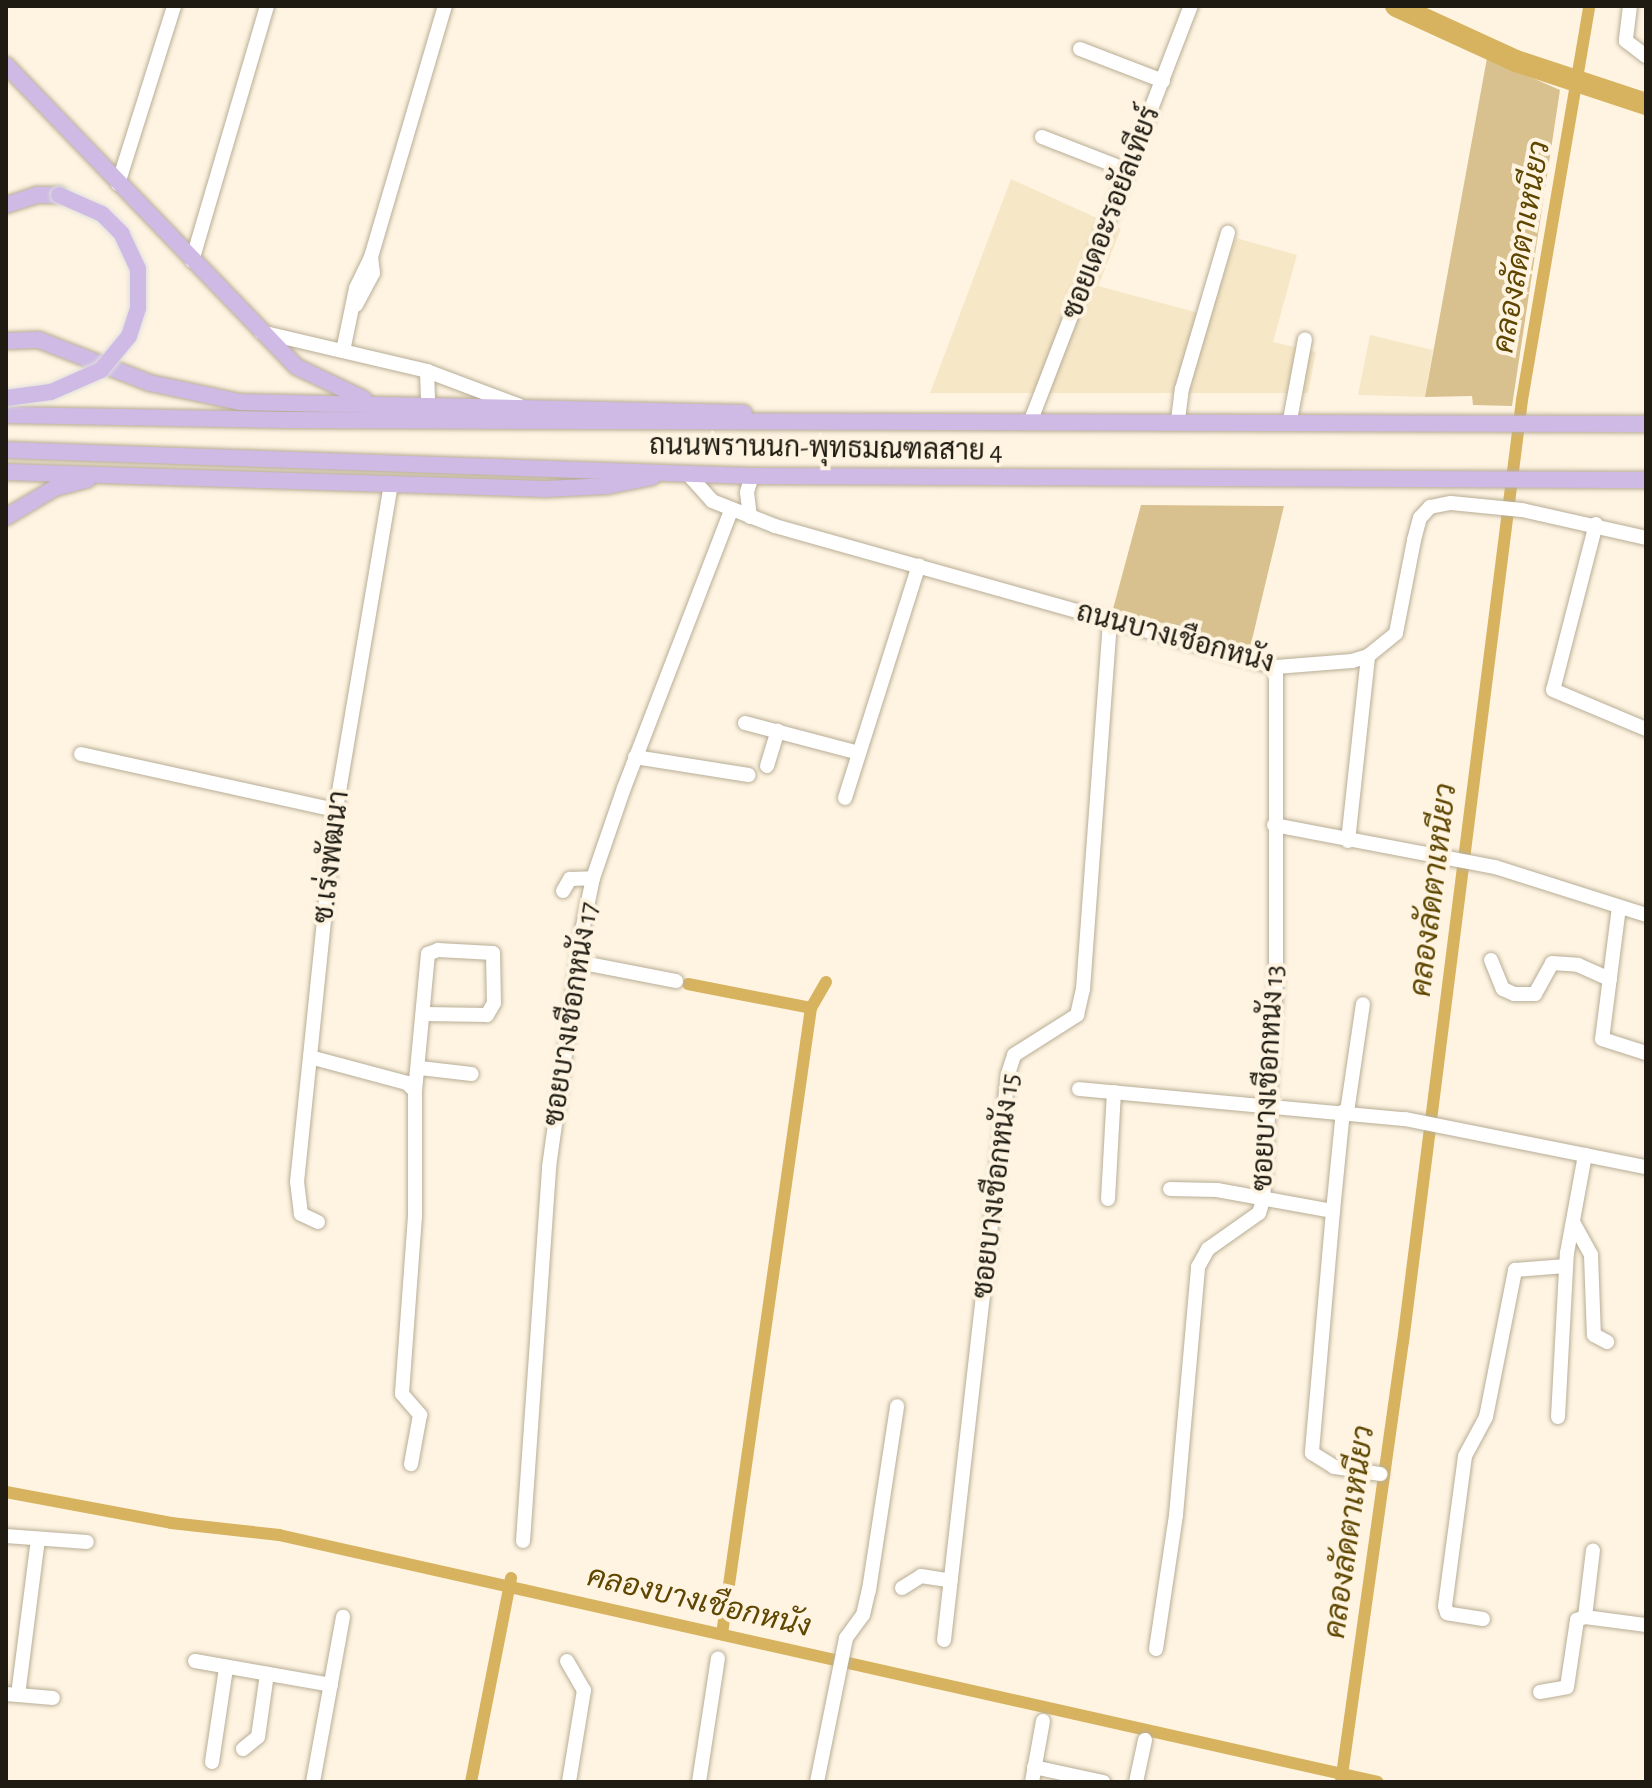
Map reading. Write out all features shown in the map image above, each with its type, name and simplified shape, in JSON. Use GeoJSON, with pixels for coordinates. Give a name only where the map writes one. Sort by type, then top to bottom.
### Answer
{"type":"FeatureCollection","features":[{"type":"Feature","properties":{"kind":"main road"},"geometry":{"type":"LineString","coordinates":[[6,65],[297,367],[319,381],[367,400],[394,405]]}},
{"type":"Feature","properties":{"kind":"main road"},"geometry":{"type":"LineString","coordinates":[[6,205],[37,195],[59,195],[95,209],[122,234],[138,269],[138,308],[129,336],[101,370],[51,392],[6,398]]}},
{"type":"Feature","properties":{"kind":"main road"},"geometry":{"type":"LineString","coordinates":[[6,341],[39,340],[150,383],[218,399],[714,410],[829,423]]}},
{"type":"Feature","properties":{"kind":"main road","name":"ถนนพรานนก-พุทธมณฑลสาย 4"},"geometry":{"type":"LineString","coordinates":[[6,415],[829,423],[1290,420],[1646,424]]}},
{"type":"Feature","properties":{"kind":"main road","name":"ถนนพรานนก-พุทธมณฑลสาย 4"},"geometry":{"type":"LineString","coordinates":[[6,450],[287,457],[752,476],[1554,477],[1646,480]]}},
{"type":"Feature","properties":{"kind":"main road"},"geometry":{"type":"LineString","coordinates":[[6,472],[579,488],[628,484],[661,473]]}},
{"type":"Feature","properties":{"kind":"main road"},"geometry":{"type":"LineString","coordinates":[[6,517],[55,488],[121,474]]}},
{"type":"Feature","properties":{"kind":"street"},"geometry":{"type":"LineString","coordinates":[[118,184],[174,6]]}},
{"type":"Feature","properties":{"kind":"street"},"geometry":{"type":"LineString","coordinates":[[192,261],[267,6]]}},
{"type":"Feature","properties":{"kind":"street"},"geometry":{"type":"LineString","coordinates":[[343,351],[356,305],[373,273],[371,257],[445,6]]}},
{"type":"Feature","properties":{"kind":"street","name":"ซอยเดอะรอยัลเทียร์"},"geometry":{"type":"LineString","coordinates":[[1031,420],[1191,6]]}},
{"type":"Feature","properties":{"kind":"street"},"geometry":{"type":"LineString","coordinates":[[1630,6],[1626,41],[1646,56]]}},
{"type":"Feature","properties":{"kind":"street"},"geometry":{"type":"LineString","coordinates":[[1080,49],[1163,81]]}},
{"type":"Feature","properties":{"kind":"street"},"geometry":{"type":"LineString","coordinates":[[1042,137],[1129,171]]}},
{"type":"Feature","properties":{"kind":"street"},"geometry":{"type":"LineString","coordinates":[[1178,420],[1182,389],[1228,233]]}},
{"type":"Feature","properties":{"kind":"street"},"geometry":{"type":"LineString","coordinates":[[261,332],[427,371],[520,406]]}},
{"type":"Feature","properties":{"kind":"street"},"geometry":{"type":"LineString","coordinates":[[1290,420],[1305,339]]}},
{"type":"Feature","properties":{"kind":"street"},"geometry":{"type":"LineString","coordinates":[[427,371],[428,405]]}},
{"type":"Feature","properties":{"kind":"street","name":"ถนนบางเชือกหนัง"},"geometry":{"type":"LineString","coordinates":[[688,474],[705,495],[731,511],[1110,622],[1276,667],[1368,656]]}},
{"type":"Feature","properties":{"kind":"street"},"geometry":{"type":"LineString","coordinates":[[750,517],[747,492],[752,476]]}},
{"type":"Feature","properties":{"kind":"street","name":"ซ.เร่งพัฒนา"},"geometry":{"type":"LineString","coordinates":[[318,1222],[301,1214],[297,1190],[310,1057],[336,810],[391,484]]}},
{"type":"Feature","properties":{"kind":"street"},"geometry":{"type":"LineString","coordinates":[[1348,841],[1368,656],[1396,633],[1402,620],[1420,518],[1430,507],[1451,503],[1522,510],[1596,524],[1646,538]]}},
{"type":"Feature","properties":{"kind":"street","name":"ซอยบางเชือกหนัง 17"},"geometry":{"type":"LineString","coordinates":[[523,1541],[549,1167],[593,878],[635,757],[731,511]]}},
{"type":"Feature","properties":{"kind":"street"},"geometry":{"type":"LineString","coordinates":[[1596,524],[1553,690],[1646,729]]}},
{"type":"Feature","properties":{"kind":"street"},"geometry":{"type":"LineString","coordinates":[[845,798],[919,565]]}},
{"type":"Feature","properties":{"kind":"street","name":"ซอยบางเชือกหนัง 15"},"geometry":{"type":"LineString","coordinates":[[944,1640],[1008,1074],[1014,1055],[1077,1015],[1083,989],[1110,622]]}},
{"type":"Feature","properties":{"kind":"street","name":"ซอยบางเชือกหนัง 13"},"geometry":{"type":"LineString","coordinates":[[1156,1649],[1176,1515],[1198,1267],[1208,1249],[1259,1213],[1263,1201],[1273,1105],[1276,667]]}},
{"type":"Feature","properties":{"kind":"street"},"geometry":{"type":"LineString","coordinates":[[745,723],[859,753]]}},
{"type":"Feature","properties":{"kind":"street"},"geometry":{"type":"LineString","coordinates":[[767,766],[778,731]]}},
{"type":"Feature","properties":{"kind":"street"},"geometry":{"type":"LineString","coordinates":[[81,754],[336,810]]}},
{"type":"Feature","properties":{"kind":"street"},"geometry":{"type":"LineString","coordinates":[[635,757],[749,775]]}},
{"type":"Feature","properties":{"kind":"street"},"geometry":{"type":"LineString","coordinates":[[1274,825],[1348,841],[1471,861],[1646,915]]}},
{"type":"Feature","properties":{"kind":"street"},"geometry":{"type":"LineString","coordinates":[[563,891],[570,879],[593,878]]}},
{"type":"Feature","properties":{"kind":"street"},"geometry":{"type":"LineString","coordinates":[[1619,907],[1602,1039],[1646,1053]]}},
{"type":"Feature","properties":{"kind":"street"},"geometry":{"type":"LineString","coordinates":[[411,1464],[420,1415],[402,1394],[415,1216],[415,1091],[431,951],[493,953],[494,1003],[487,1015],[424,1014]]}},
{"type":"Feature","properties":{"kind":"street"},"geometry":{"type":"LineString","coordinates":[[1491,960],[1503,989],[1514,994],[1535,994],[1552,963],[1578,965],[1610,979]]}},
{"type":"Feature","properties":{"kind":"street"},"geometry":{"type":"LineString","coordinates":[[578,962],[676,981]]}},
{"type":"Feature","properties":{"kind":"street"},"geometry":{"type":"LineString","coordinates":[[1363,1004],[1333,1211],[1312,1453],[1334,1467],[1380,1474]]}},
{"type":"Feature","properties":{"kind":"street"},"geometry":{"type":"LineString","coordinates":[[310,1057],[407,1083],[415,1091]]}},
{"type":"Feature","properties":{"kind":"street"},"geometry":{"type":"LineString","coordinates":[[420,1068],[472,1074]]}},
{"type":"Feature","properties":{"kind":"street"},"geometry":{"type":"LineString","coordinates":[[1079,1089],[1419,1121],[1646,1167]]}},
{"type":"Feature","properties":{"kind":"street"},"geometry":{"type":"LineString","coordinates":[[1108,1199],[1114,1092]]}},
{"type":"Feature","properties":{"kind":"street"},"geometry":{"type":"LineString","coordinates":[[1558,1417],[1566,1266],[1585,1155]]}},
{"type":"Feature","properties":{"kind":"street"},"geometry":{"type":"LineString","coordinates":[[1170,1189],[1217,1190],[1263,1201],[1333,1211]]}},
{"type":"Feature","properties":{"kind":"street"},"geometry":{"type":"LineString","coordinates":[[1574,1224],[1591,1255],[1594,1335],[1607,1342]]}},
{"type":"Feature","properties":{"kind":"street"},"geometry":{"type":"LineString","coordinates":[[1483,1619],[1447,1613],[1445,1606],[1465,1456],[1486,1417],[1515,1270],[1566,1266]]}},
{"type":"Feature","properties":{"kind":"street"},"geometry":{"type":"LineString","coordinates":[[817,1782],[844,1645],[863,1615],[869,1590],[897,1406]]}},
{"type":"Feature","properties":{"kind":"street"},"geometry":{"type":"LineString","coordinates":[[6,1536],[87,1542]]}},
{"type":"Feature","properties":{"kind":"street"},"geometry":{"type":"LineString","coordinates":[[38,1539],[12,1694],[53,1698]]}},
{"type":"Feature","properties":{"kind":"street"},"geometry":{"type":"LineString","coordinates":[[1585,1617],[1593,1550]]}},
{"type":"Feature","properties":{"kind":"street"},"geometry":{"type":"LineString","coordinates":[[902,1588],[921,1576],[951,1581]]}},
{"type":"Feature","properties":{"kind":"street"},"geometry":{"type":"LineString","coordinates":[[313,1782],[343,1617]]}},
{"type":"Feature","properties":{"kind":"street"},"geometry":{"type":"LineString","coordinates":[[1540,1692],[1567,1687],[1577,1620],[1585,1617],[1646,1625]]}},
{"type":"Feature","properties":{"kind":"street"},"geometry":{"type":"LineString","coordinates":[[699,1782],[718,1658]]}},
{"type":"Feature","properties":{"kind":"street"},"geometry":{"type":"LineString","coordinates":[[195,1661],[331,1685]]}},
{"type":"Feature","properties":{"kind":"street"},"geometry":{"type":"LineString","coordinates":[[567,1661],[584,1690],[569,1782]]}},
{"type":"Feature","properties":{"kind":"street"},"geometry":{"type":"LineString","coordinates":[[212,1762],[226,1668]]}},
{"type":"Feature","properties":{"kind":"street"},"geometry":{"type":"LineString","coordinates":[[243,1749],[258,1737],[267,1674]]}},
{"type":"Feature","properties":{"kind":"street"},"geometry":{"type":"LineString","coordinates":[[1043,1721],[1033,1774],[1103,1782]]}},
{"type":"Feature","properties":{"kind":"street"},"geometry":{"type":"LineString","coordinates":[[1136,1782],[1145,1740]]}},
{"type":"Feature","properties":{"kind":"shaded area"},"geometry":{"type":"Polygon","coordinates":[[[1487,58],[1560,90],[1512,406],[1473,405],[1472,396],[1425,397],[1487,58]]]}},
{"type":"Feature","properties":{"kind":"shaded area"},"geometry":{"type":"Polygon","coordinates":[[[1011,179],[1121,229],[1098,286],[1210,316],[1236,238],[1297,255],[1273,342],[1316,352],[1308,393],[930,393],[1011,179]]]}},
{"type":"Feature","properties":{"kind":"shaded area"},"geometry":{"type":"Polygon","coordinates":[[[1370,335],[1433,350],[1425,397],[1358,395],[1370,335]]]}},
{"type":"Feature","properties":{"kind":"shaded area"},"geometry":{"type":"Polygon","coordinates":[[[1141,505],[1284,506],[1250,648],[1113,609],[1141,505]]]}},
{"type":"Feature","properties":{"kind":"waterway"},"geometry":{"type":"LineString","coordinates":[[1396,6],[1516,61],[1646,104]]}},
{"type":"Feature","properties":{"kind":"waterway","name":"คลองลัดตาเหนียว"},"geometry":{"type":"LineString","coordinates":[[1341,1782],[1403,1342],[1522,400],[1589,6]]}},
{"type":"Feature","properties":{"kind":"waterway"},"geometry":{"type":"LineString","coordinates":[[722,1634],[811,1008],[826,982]]}},
{"type":"Feature","properties":{"kind":"waterway"},"geometry":{"type":"LineString","coordinates":[[688,984],[811,1008]]}},
{"type":"Feature","properties":{"kind":"waterway","name":"คลองบางเชือกหนัง"},"geometry":{"type":"LineString","coordinates":[[6,1492],[171,1523],[279,1535],[1378,1782]]}},
{"type":"Feature","properties":{"kind":"waterway"},"geometry":{"type":"LineString","coordinates":[[471,1782],[511,1578]]}}]}
